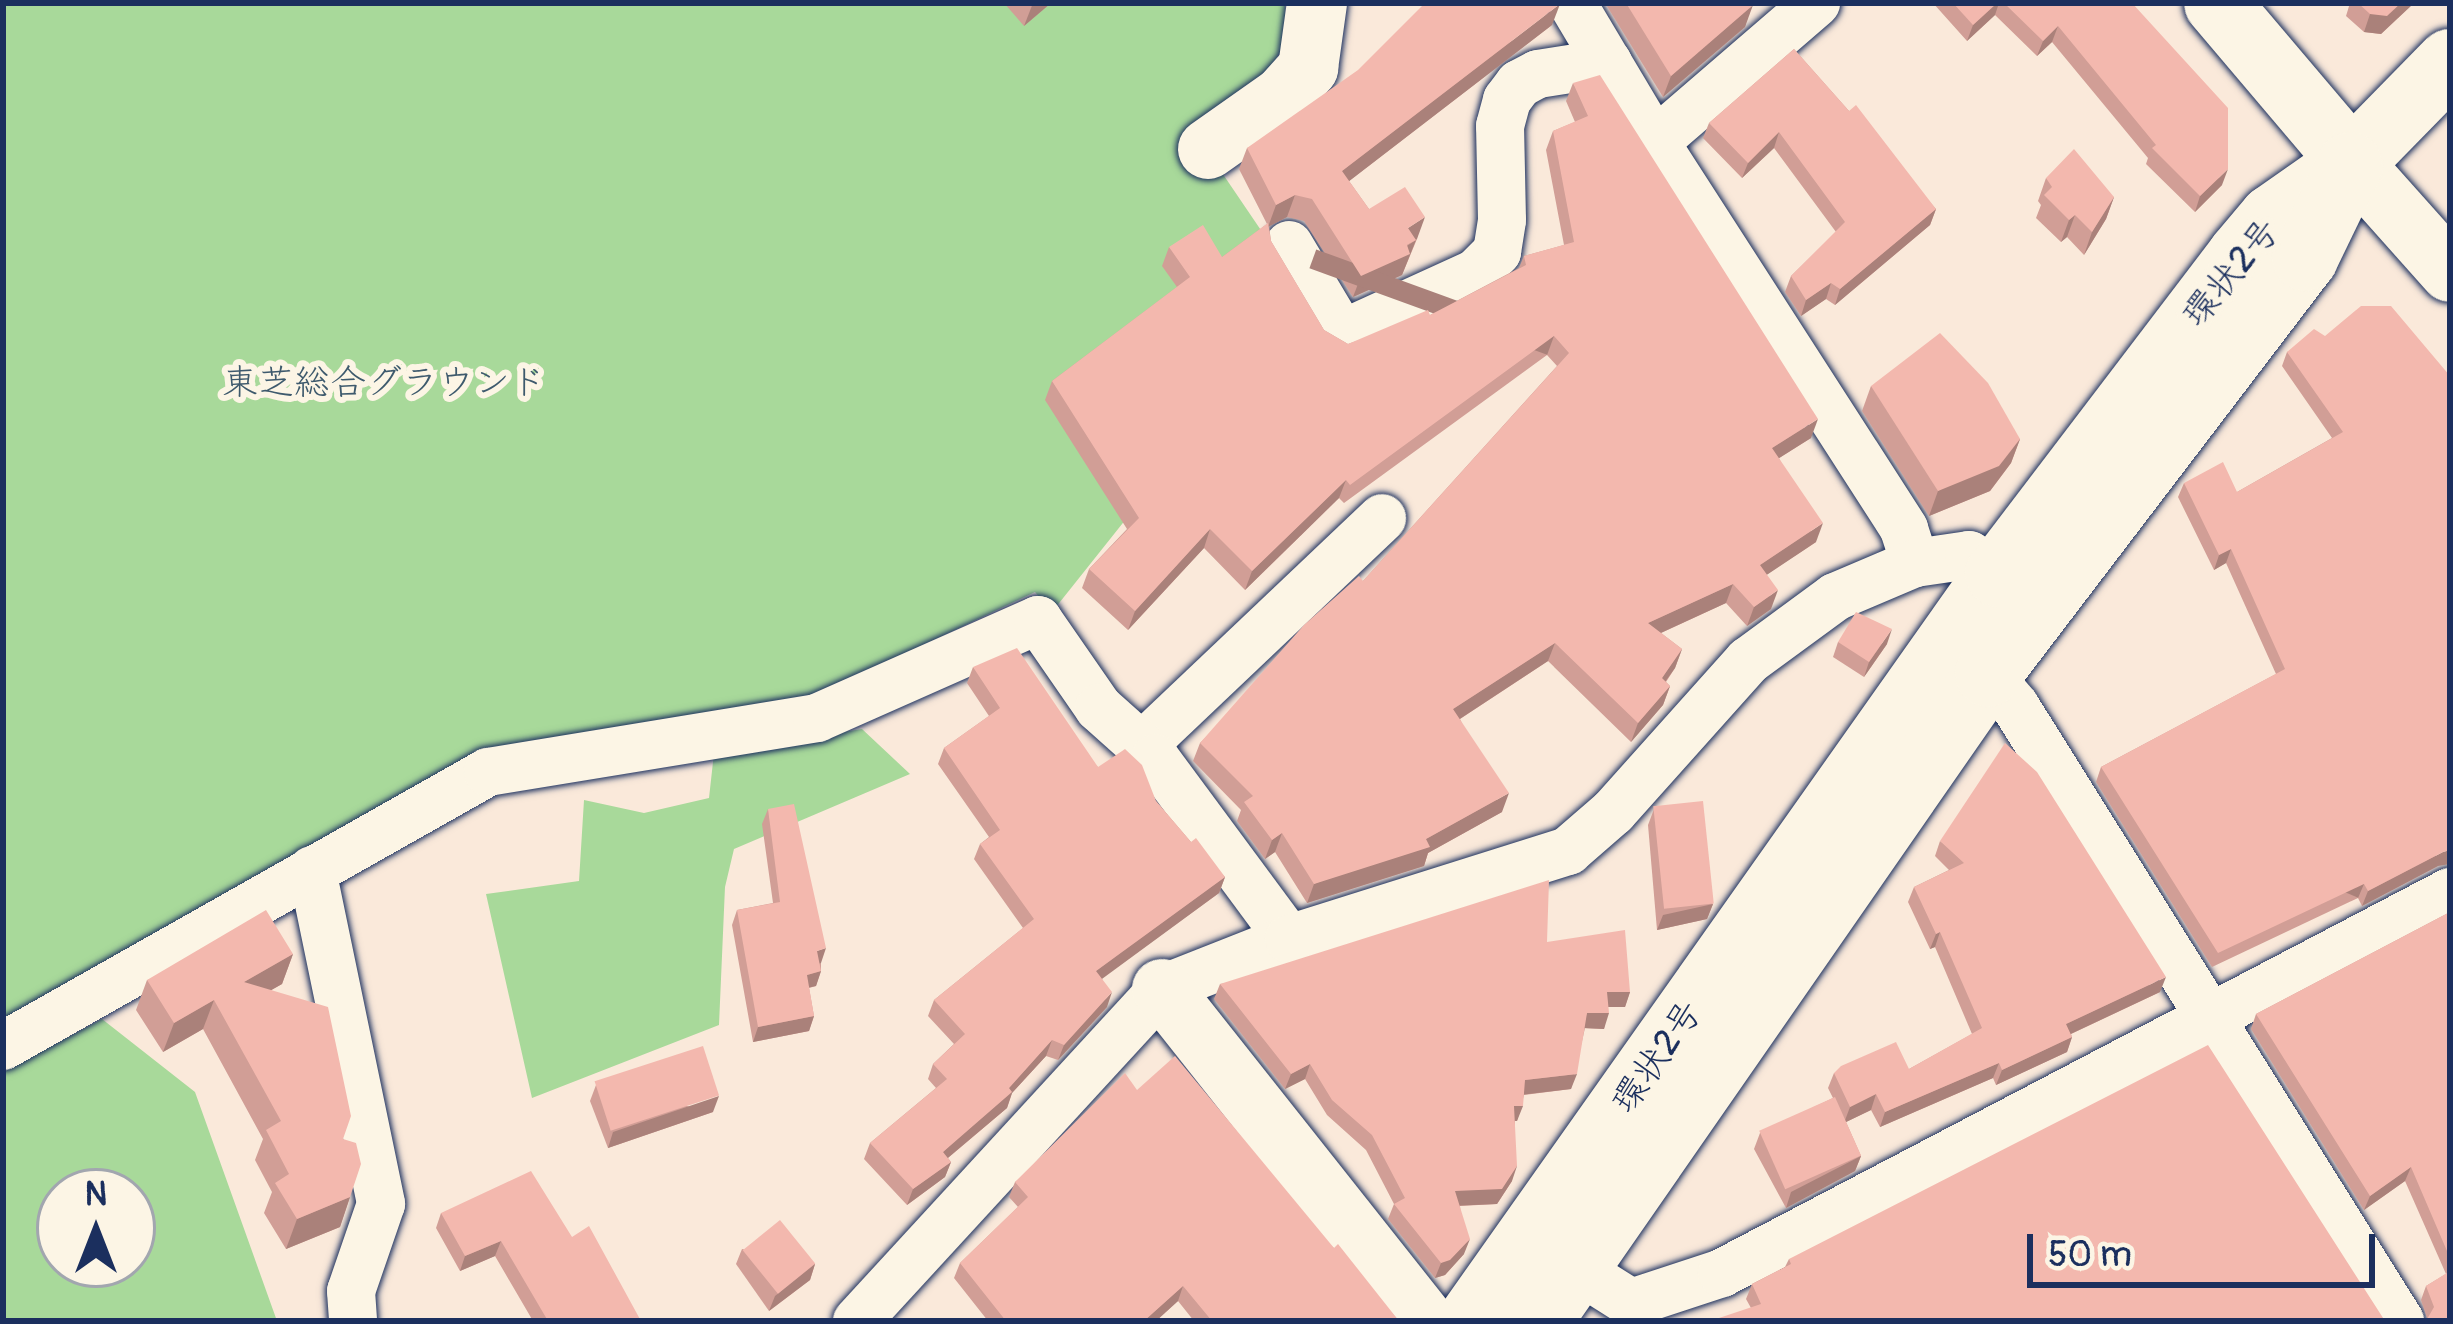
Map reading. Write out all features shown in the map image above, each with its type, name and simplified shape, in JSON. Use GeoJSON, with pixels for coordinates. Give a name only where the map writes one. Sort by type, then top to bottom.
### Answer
{"type":"FeatureCollection","features":[{"type":"Feature","properties":{"kind":"main road"},"geometry":{"type":"LineString","coordinates":[[2217,3],[2352,161],[2450,62]]}},
{"type":"Feature","properties":{"kind":"main road","name":"環状2号"},"geometry":{"type":"LineString","coordinates":[[1470,1321],[1998,574],[2272,218],[2352,161]]}},
{"type":"Feature","properties":{"kind":"main road","name":"環状2号"},"geometry":{"type":"LineString","coordinates":[[1539,1321],[1988,674],[2306,258],[2352,161]]}},
{"type":"Feature","properties":{"kind":"street"},"geometry":{"type":"LineString","coordinates":[[1208,149],[1282,96],[1308,68],[1317,3]]}},
{"type":"Feature","properties":{"kind":"street"},"geometry":{"type":"LineString","coordinates":[[1573,3],[1654,142],[1904,529],[1915,563]]}},
{"type":"Feature","properties":{"kind":"street"},"geometry":{"type":"LineString","coordinates":[[1654,142],[1816,3]]}},
{"type":"Feature","properties":{"kind":"street"},"geometry":{"type":"LineString","coordinates":[[1289,245],[1342,334],[1476,273],[1497,252],[1500,126],[1507,100],[1519,84],[1538,74],[1608,63]]}},
{"type":"Feature","properties":{"kind":"street"},"geometry":{"type":"LineString","coordinates":[[2352,161],[2450,272]]}},
{"type":"Feature","properties":{"kind":"street"},"geometry":{"type":"LineString","coordinates":[[1142,746],[1382,518]]}},
{"type":"Feature","properties":{"kind":"street"},"geometry":{"type":"LineString","coordinates":[[857,1321],[1162,989],[1289,938],[1568,851],[1613,812],[1748,661],[1835,597],[1915,563],[1969,555],[1998,574]]}},
{"type":"Feature","properties":{"kind":"street"},"geometry":{"type":"LineString","coordinates":[[3,1046],[488,772],[818,718],[1038,620],[1099,708],[1142,746],[1289,938]]}},
{"type":"Feature","properties":{"kind":"street"},"geometry":{"type":"LineString","coordinates":[[1988,674],[2014,706],[2400,1321]]}},
{"type":"Feature","properties":{"kind":"street"},"geometry":{"type":"LineString","coordinates":[[312,870],[380,1204],[351,1291],[353,1321]]}},
{"type":"Feature","properties":{"kind":"street"},"geometry":{"type":"LineString","coordinates":[[1577,1269],[1631,1303],[1722,1273],[2450,892]]}},
{"type":"Feature","properties":{"kind":"street"},"geometry":{"type":"LineString","coordinates":[[1162,989],[1425,1321]]}},
{"type":"Feature","properties":{"kind":"green space","name":"東芝総合グラウンド"},"geometry":{"type":"Polygon","coordinates":[[[3,3],[1285,3],[1286,44],[1249,98],[1195,133],[1336,341],[1169,465],[1052,612],[1035,592],[799,704],[482,750],[3,1027],[3,3]]]}},
{"type":"Feature","properties":{"kind":"green space"},"geometry":{"type":"Polygon","coordinates":[[[862,729],[910,774],[734,849],[725,887],[719,1025],[532,1098],[486,894],[579,881],[584,800],[644,813],[709,798],[714,753],[862,729]]]}},
{"type":"Feature","properties":{"kind":"green space"},"geometry":{"type":"Polygon","coordinates":[[[102,1019],[195,1092],[277,1321],[3,1321],[3,1072],[102,1019]]]}},
{"type":"Feature","properties":{"kind":"building"},"geometry":{"type":"Polygon","coordinates":[[[1425,3],[1560,4],[1342,171],[1369,209],[1405,187],[1425,217],[1408,228],[1416,240],[1407,245],[1410,254],[1361,276],[1312,199],[1295,195],[1276,205],[1247,148],[1358,70],[1425,3]]]}},
{"type":"Feature","properties":{"kind":"building"},"geometry":{"type":"Polygon","coordinates":[[[1626,3],[1751,3],[1753,5],[1671,76],[1626,3]]]}},
{"type":"Feature","properties":{"kind":"building"},"geometry":{"type":"Polygon","coordinates":[[[1953,3],[1997,3],[1973,25],[1953,3]]]}},
{"type":"Feature","properties":{"kind":"building"},"geometry":{"type":"Polygon","coordinates":[[[2004,3],[2132,3],[2228,108],[2228,169],[2200,196],[2152,148],[2156,145],[2058,26],[2043,41],[2004,3]]]}},
{"type":"Feature","properties":{"kind":"building"},"geometry":{"type":"Polygon","coordinates":[[[2358,3],[2401,3],[2387,16],[2370,14],[2358,3]]]}},
{"type":"Feature","properties":{"kind":"building"},"geometry":{"type":"Polygon","coordinates":[[[1794,49],[1849,111],[1856,105],[1936,209],[1840,289],[1831,283],[1806,300],[1791,276],[1845,222],[1779,132],[1748,163],[1709,123],[1794,49]]]}},
{"type":"Feature","properties":{"kind":"building"},"geometry":{"type":"Polygon","coordinates":[[[1600,75],[1818,419],[1772,448],[1823,523],[1760,565],[1778,590],[1754,607],[1733,584],[1648,623],[1682,649],[1662,678],[1670,686],[1638,723],[1555,643],[1453,709],[1509,793],[1426,839],[1430,847],[1314,884],[1282,833],[1272,840],[1244,802],[1253,796],[1200,743],[1304,625],[1359,576],[1363,581],[1569,353],[1554,336],[1350,485],[1346,480],[1252,571],[1210,529],[1135,611],[1089,569],[1139,518],[1052,381],[1190,277],[1169,247],[1203,225],[1222,257],[1268,223],[1271,241],[1324,330],[1348,344],[1428,310],[1430,315],[1526,265],[1524,256],[1574,242],[1553,131],[1588,116],[1573,83],[1600,75]]]}},
{"type":"Feature","properties":{"kind":"building"},"geometry":{"type":"Polygon","coordinates":[[[2074,149],[2114,197],[2092,232],[2075,215],[2069,220],[2044,195],[2052,187],[2046,178],[2074,149]]]}},
{"type":"Feature","properties":{"kind":"building"},"geometry":{"type":"Polygon","coordinates":[[[2361,306],[2391,306],[2450,376],[2450,850],[2368,891],[2364,884],[2218,953],[2101,767],[2285,669],[2231,549],[2219,555],[2184,483],[2223,462],[2237,492],[2343,432],[2287,352],[2314,329],[2325,336],[2361,306]]]}},
{"type":"Feature","properties":{"kind":"building"},"geometry":{"type":"Polygon","coordinates":[[[1940,333],[1988,383],[2020,439],[1999,466],[1938,491],[1871,386],[1940,333]]]}},
{"type":"Feature","properties":{"kind":"building"},"geometry":{"type":"Polygon","coordinates":[[[1856,612],[1892,629],[1869,662],[1838,642],[1856,612]]]}},
{"type":"Feature","properties":{"kind":"building"},"geometry":{"type":"Polygon","coordinates":[[[1017,648],[1098,767],[1125,749],[1142,765],[1156,801],[1191,842],[1196,838],[1225,877],[1096,971],[1112,992],[1064,1045],[1052,1040],[1009,1088],[1012,1092],[943,1152],[951,1162],[913,1189],[870,1143],[947,1079],[933,1064],[965,1034],[934,1000],[1034,919],[980,844],[1000,830],[944,748],[1000,708],[973,667],[1017,648]]]}},
{"type":"Feature","properties":{"kind":"building"},"geometry":{"type":"Polygon","coordinates":[[[2005,743],[2037,772],[2166,977],[2066,1024],[2072,1037],[2002,1070],[1999,1063],[1885,1112],[1876,1094],[1850,1107],[1834,1073],[1841,1066],[1896,1042],[1909,1069],[1982,1028],[1940,932],[1936,934],[1914,887],[1964,863],[1940,841],[2005,743]]]}},
{"type":"Feature","properties":{"kind":"building"},"geometry":{"type":"Polygon","coordinates":[[[1703,801],[1714,903],[1664,909],[1653,806],[1703,801]]]}},
{"type":"Feature","properties":{"kind":"building"},"geometry":{"type":"Polygon","coordinates":[[[794,804],[826,948],[817,951],[821,971],[807,975],[814,1016],[758,1027],[737,910],[780,902],[768,809],[794,804]]]}},
{"type":"Feature","properties":{"kind":"building"},"geometry":{"type":"Polygon","coordinates":[[[1549,880],[1547,942],[1625,930],[1630,992],[1607,992],[1609,1013],[1587,1013],[1577,1074],[1525,1080],[1523,1106],[1514,1106],[1517,1166],[1502,1189],[1455,1191],[1470,1239],[1441,1263],[1394,1204],[1405,1198],[1372,1135],[1332,1100],[1310,1064],[1291,1074],[1220,984],[1549,880]]]}},
{"type":"Feature","properties":{"kind":"building"},"geometry":{"type":"Polygon","coordinates":[[[266,910],[293,954],[244,982],[328,1007],[351,1116],[343,1139],[356,1143],[361,1164],[350,1197],[297,1219],[275,1183],[289,1174],[266,1130],[281,1121],[214,1000],[174,1023],[147,980],[266,910]]]}},
{"type":"Feature","properties":{"kind":"building"},"geometry":{"type":"Polygon","coordinates":[[[2450,912],[2450,1258],[2411,1167],[2370,1196],[2256,1014],[2450,912]]]}},
{"type":"Feature","properties":{"kind":"building"},"geometry":{"type":"Polygon","coordinates":[[[2208,1045],[2385,1321],[1710,1321],[1761,1304],[1752,1284],[1791,1264],[1789,1259],[2208,1045]]]}},
{"type":"Feature","properties":{"kind":"building"},"geometry":{"type":"Polygon","coordinates":[[[703,1046],[719,1095],[611,1131],[595,1081],[703,1046]]]}},
{"type":"Feature","properties":{"kind":"building"},"geometry":{"type":"Polygon","coordinates":[[[1175,1056],[1399,1321],[1212,1321],[1183,1286],[1144,1321],[1006,1321],[960,1263],[1028,1197],[1015,1182],[1125,1073],[1137,1090],[1175,1056]]]}},
{"type":"Feature","properties":{"kind":"building"},"geometry":{"type":"Polygon","coordinates":[[[1835,1097],[1861,1155],[1785,1189],[1759,1131],[1835,1097]]]}},
{"type":"Feature","properties":{"kind":"building"},"geometry":{"type":"Polygon","coordinates":[[[531,1171],[572,1237],[589,1226],[641,1321],[548,1321],[501,1241],[465,1256],[441,1213],[531,1171]]]}},
{"type":"Feature","properties":{"kind":"building"},"geometry":{"type":"Polygon","coordinates":[[[780,1220],[815,1264],[778,1294],[743,1250],[780,1220]]]}},
{"type":"Feature","properties":{"kind":"building"},"geometry":{"type":"Polygon","coordinates":[[[2450,1271],[2450,1321],[2426,1321],[2434,1307],[2426,1286],[2450,1271]]]}}]}
